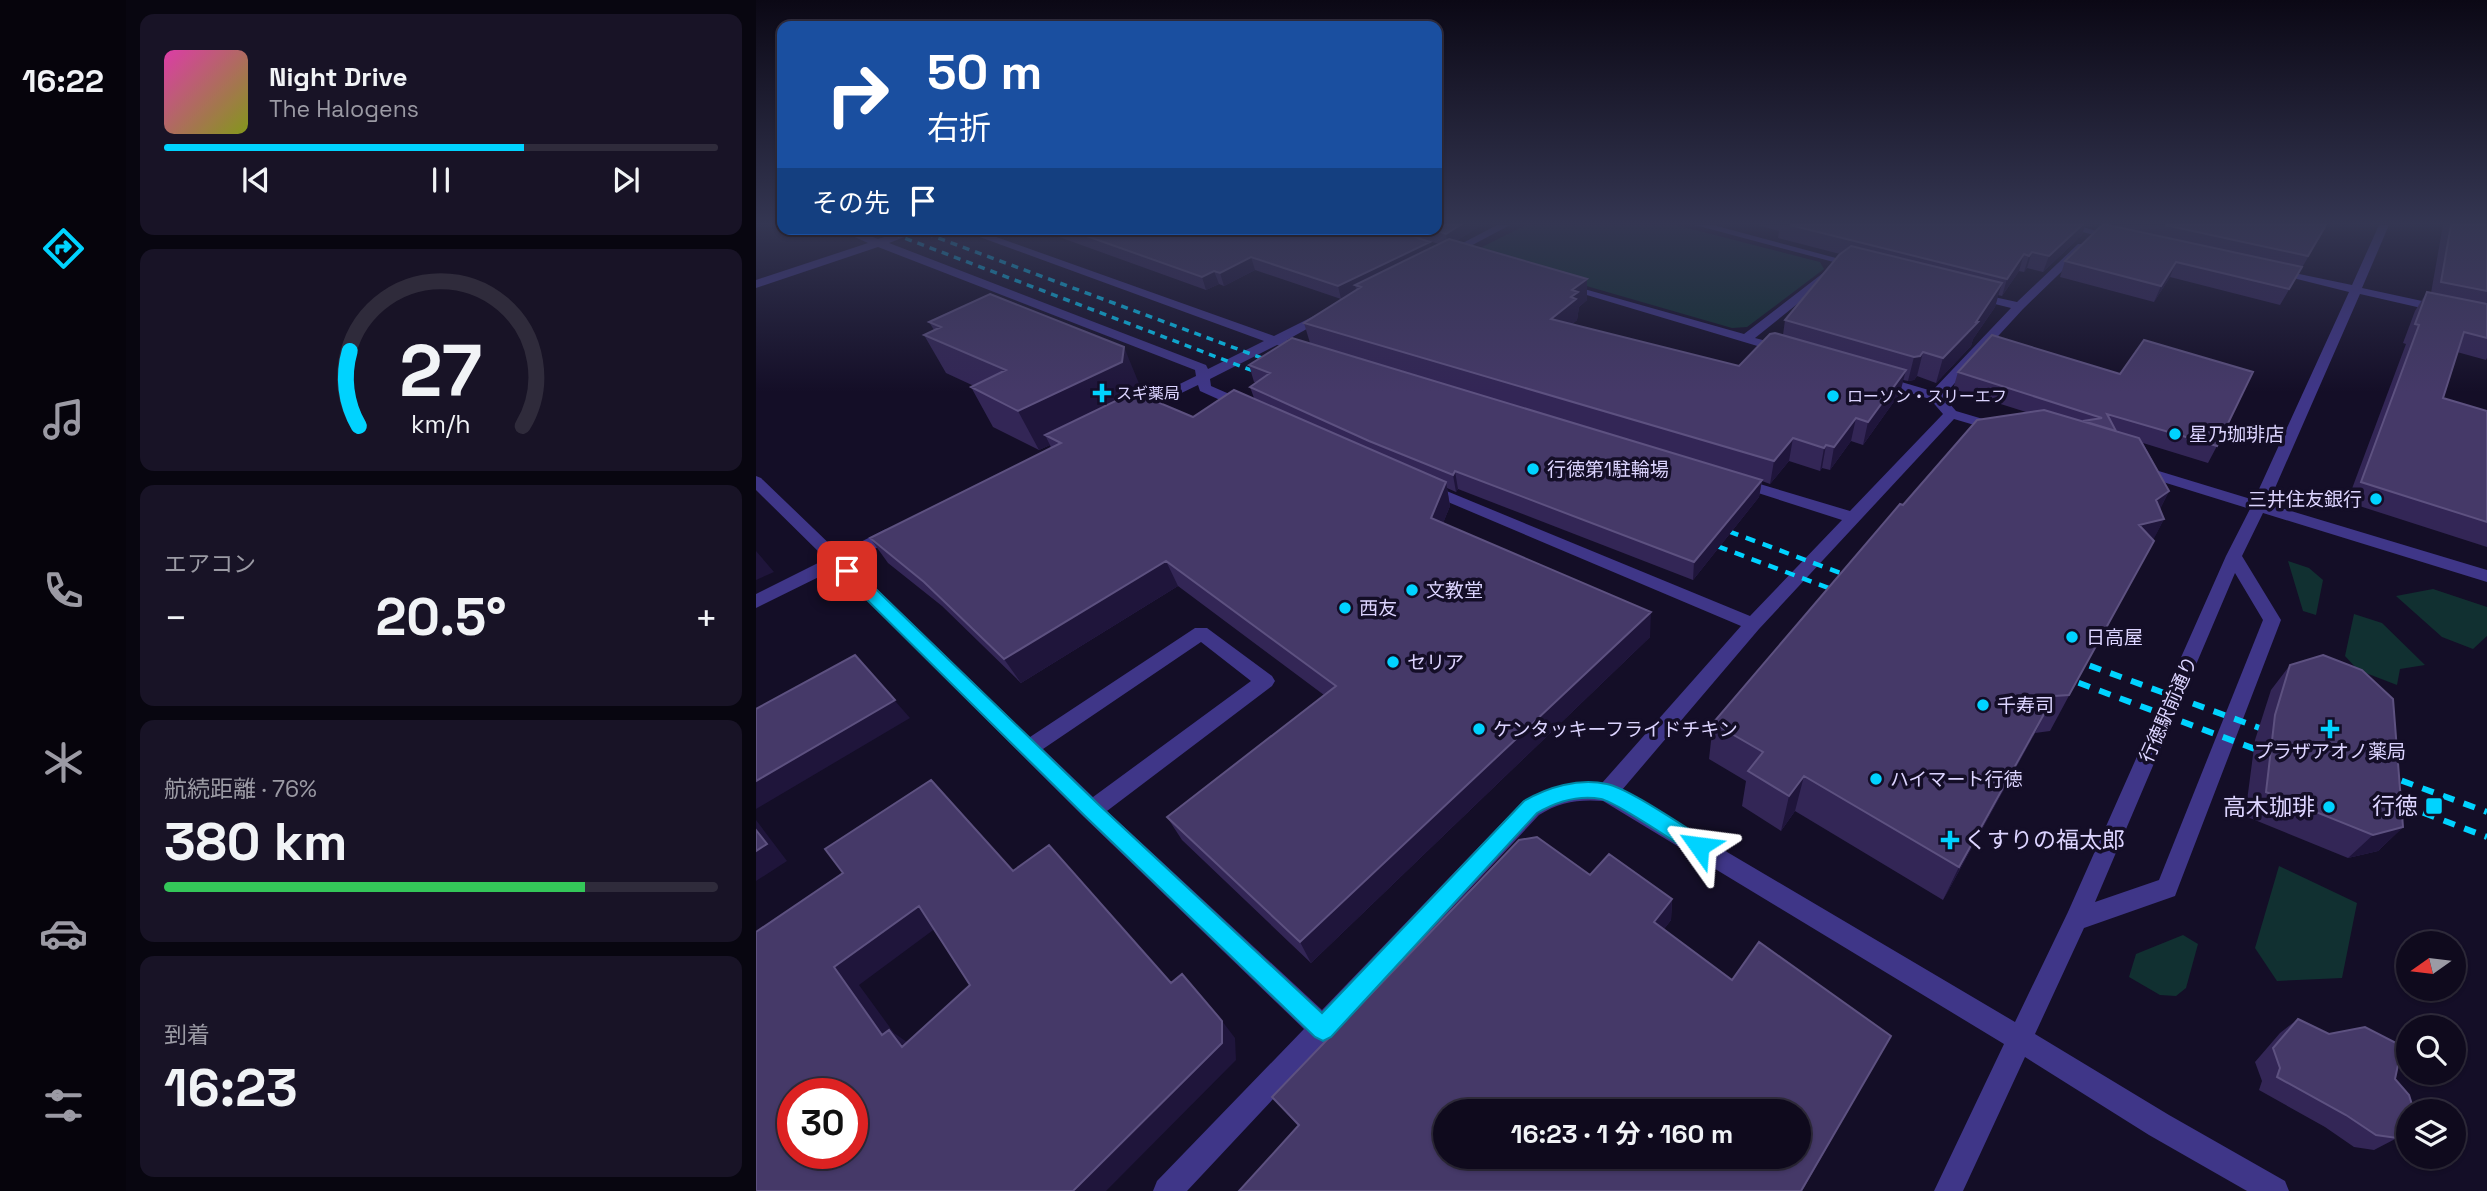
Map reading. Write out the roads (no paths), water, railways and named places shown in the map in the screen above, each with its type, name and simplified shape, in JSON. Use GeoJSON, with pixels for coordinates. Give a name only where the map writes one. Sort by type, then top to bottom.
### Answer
{"type":"FeatureCollection","features":[{"type":"Feature","properties":{"kind":"street"},"geometry":{"type":"LineString","coordinates":[[975,281],[1201,368],[1205,388],[1261,414]]}},
{"type":"Feature","properties":{"kind":"street"},"geometry":{"type":"LineString","coordinates":[[1108,281],[1276,340],[1319,352]]}},
{"type":"Feature","properties":{"kind":"street"},"geometry":{"type":"LineString","coordinates":[[1547,281],[1798,355]]}},
{"type":"Feature","properties":{"kind":"street"},"geometry":{"type":"LineString","coordinates":[[1746,339],[1820,281]]}},
{"type":"Feature","properties":{"kind":"street"},"geometry":{"type":"LineString","coordinates":[[1935,396],[2045,281]]}},
{"type":"Feature","properties":{"kind":"street"},"geometry":{"type":"LineString","coordinates":[[2312,281],[2487,319]]}},
{"type":"Feature","properties":{"kind":"street","name":"行徳駅前通り"},"geometry":{"type":"LineString","coordinates":[[1948,1191],[2076,920],[2234,556],[2359,281]]}},
{"type":"Feature","properties":{"kind":"street"},"geometry":{"type":"LineString","coordinates":[[1956,290],[2019,306]]}},
{"type":"Feature","properties":{"kind":"street"},"geometry":{"type":"LineString","coordinates":[[1120,419],[1342,307]]}},
{"type":"Feature","properties":{"kind":"street"},"geometry":{"type":"LineString","coordinates":[[1864,374],[1935,396],[1951,414],[2018,434]]}},
{"type":"Feature","properties":{"kind":"street"},"geometry":{"type":"LineString","coordinates":[[1607,792],[1753,624],[1951,414]]}},
{"type":"Feature","properties":{"kind":"street"},"geometry":{"type":"LineString","coordinates":[[2125,466],[2487,576]]}},
{"type":"Feature","properties":{"kind":"street"},"geometry":{"type":"LineString","coordinates":[[1727,479],[1852,517]]}},
{"type":"Feature","properties":{"kind":"street"},"geometry":{"type":"LineString","coordinates":[[756,481],[1091,810],[1323,1029]]}},
{"type":"Feature","properties":{"kind":"street"},"geometry":{"type":"LineString","coordinates":[[1418,484],[1753,624]]}},
{"type":"Feature","properties":{"kind":"street"},"geometry":{"type":"LineString","coordinates":[[756,602],[911,524]]}},
{"type":"Feature","properties":{"kind":"street"},"geometry":{"type":"LineString","coordinates":[[2076,920],[2167,888],[2272,620],[2234,556]]}},
{"type":"Feature","properties":{"kind":"street"},"geometry":{"type":"LineString","coordinates":[[1029,748],[1201,633],[1265,681],[1091,810]]}},
{"type":"Feature","properties":{"kind":"street"},"geometry":{"type":"LineString","coordinates":[[1167,1191],[1531,807],[1549,796],[1570,791],[1607,792],[2159,1125],[2275,1191]]}},
{"type":"Feature","properties":{"kind":"railway"},"geometry":{"type":"LineString","coordinates":[[1016,281],[1269,377]]}},
{"type":"Feature","properties":{"kind":"railway"},"geometry":{"type":"LineString","coordinates":[[1053,281],[1278,364]]}},
{"type":"Feature","properties":{"kind":"railway"},"geometry":{"type":"LineString","coordinates":[[1712,525],[1859,580]]}},
{"type":"Feature","properties":{"kind":"railway"},"geometry":{"type":"LineString","coordinates":[[1701,540],[1839,592]]}},
{"type":"Feature","properties":{"kind":"railway"},"geometry":{"type":"LineString","coordinates":[[1834,590],[1845,594]]}},
{"type":"Feature","properties":{"kind":"railway"},"geometry":{"type":"LineString","coordinates":[[2069,658],[2276,734]]}},
{"type":"Feature","properties":{"kind":"railway"},"geometry":{"type":"LineString","coordinates":[[2058,675],[2271,755]]}},
{"type":"Feature","properties":{"kind":"railway"},"geometry":{"type":"LineString","coordinates":[[2381,773],[2487,812]]}},
{"type":"Feature","properties":{"kind":"railway"},"geometry":{"type":"LineString","coordinates":[[2382,797],[2487,837]]}},
{"type":"Feature","properties":{"kind":"place","name":"スギ薬局"},"geometry":{"type":"Point","coordinates":[1102,393]}},
{"type":"Feature","properties":{"kind":"place","name":"ローソン・スリーエフ"},"geometry":{"type":"Point","coordinates":[1833,396]}},
{"type":"Feature","properties":{"kind":"place","name":"星乃珈琲店"},"geometry":{"type":"Point","coordinates":[2175,434]}},
{"type":"Feature","properties":{"kind":"place","name":"行徳第1駐輪場"},"geometry":{"type":"Point","coordinates":[1533,469]}},
{"type":"Feature","properties":{"kind":"place","name":"三井住友銀行"},"geometry":{"type":"Point","coordinates":[2376,499]}},
{"type":"Feature","properties":{"kind":"place","name":"文教堂"},"geometry":{"type":"Point","coordinates":[1412,590]}},
{"type":"Feature","properties":{"kind":"place","name":"西友"},"geometry":{"type":"Point","coordinates":[1345,608]}},
{"type":"Feature","properties":{"kind":"place","name":"日高屋"},"geometry":{"type":"Point","coordinates":[2072,637]}},
{"type":"Feature","properties":{"kind":"place","name":"セリア"},"geometry":{"type":"Point","coordinates":[1393,662]}},
{"type":"Feature","properties":{"kind":"place","name":"千寿司"},"geometry":{"type":"Point","coordinates":[1983,705]}},
{"type":"Feature","properties":{"kind":"place","name":"ケンタッキーフライドチキン"},"geometry":{"type":"Point","coordinates":[1479,729]}},
{"type":"Feature","properties":{"kind":"place","name":"プラザアオノ薬局"},"geometry":{"type":"Point","coordinates":[2330,729]}},
{"type":"Feature","properties":{"kind":"place","name":"ハイマート行徳"},"geometry":{"type":"Point","coordinates":[1876,779]}},
{"type":"Feature","properties":{"kind":"place","name":"行徳"},"geometry":{"type":"Point","coordinates":[2434,806]}},
{"type":"Feature","properties":{"kind":"place","name":"高木珈琲"},"geometry":{"type":"Point","coordinates":[2329,807]}},
{"type":"Feature","properties":{"kind":"place","name":"くすりの福太郎"},"geometry":{"type":"Point","coordinates":[1950,840]}}]}
